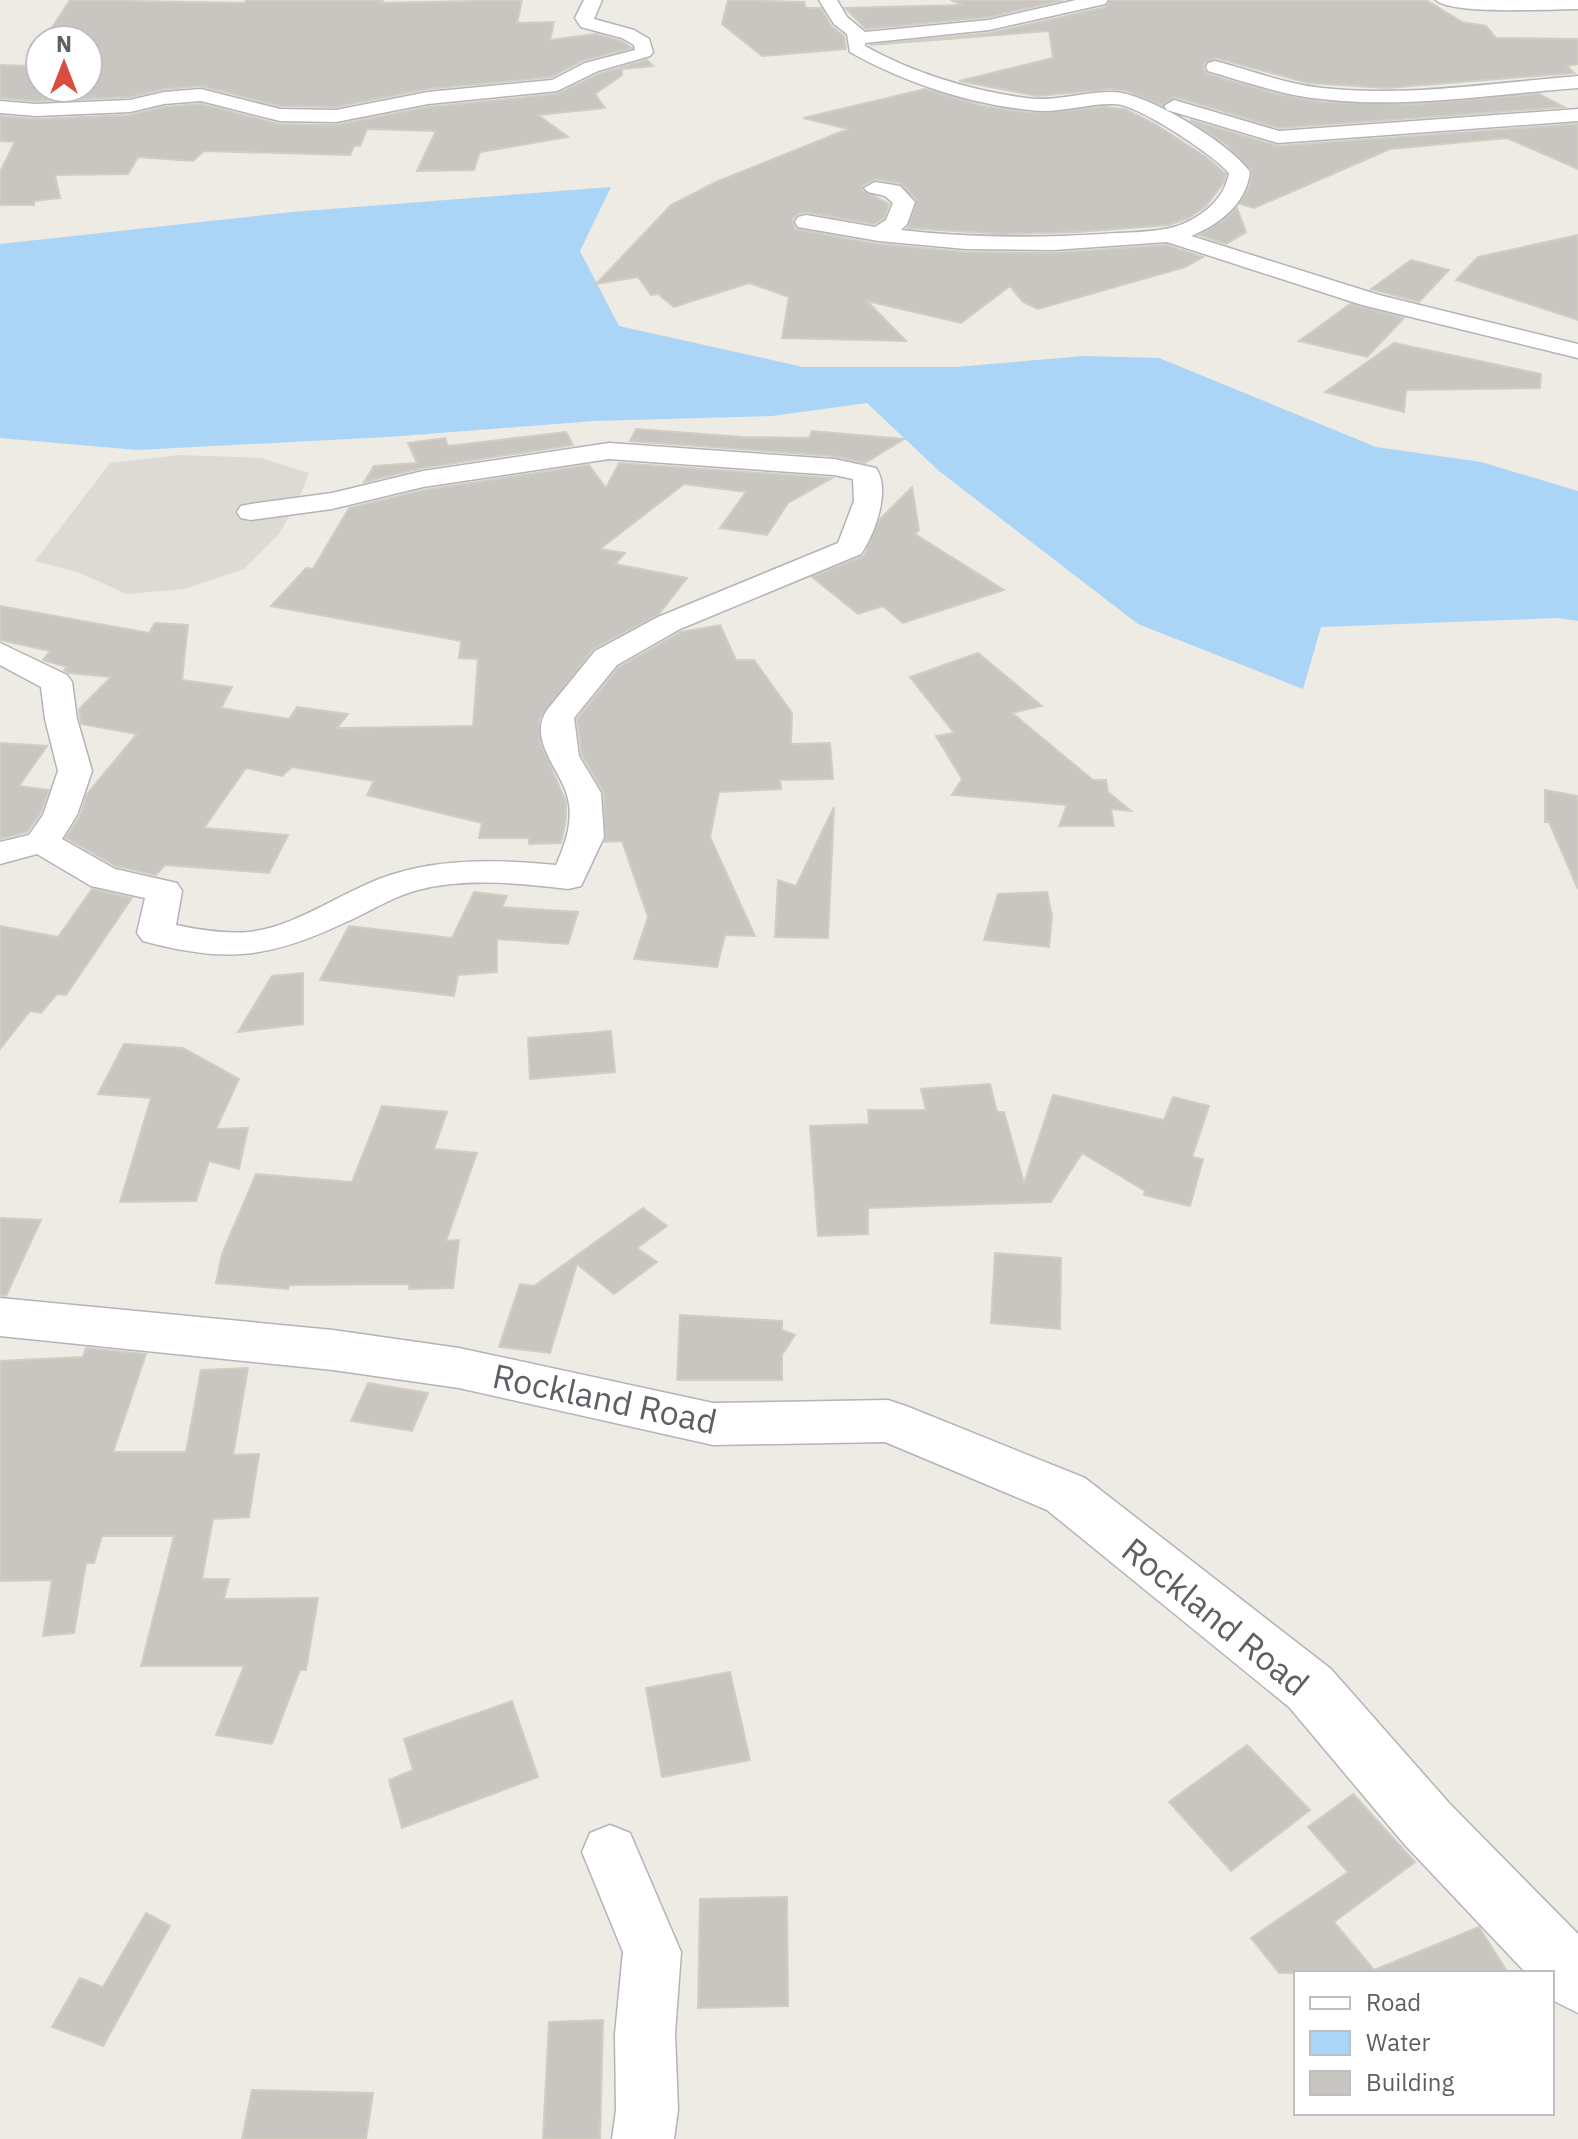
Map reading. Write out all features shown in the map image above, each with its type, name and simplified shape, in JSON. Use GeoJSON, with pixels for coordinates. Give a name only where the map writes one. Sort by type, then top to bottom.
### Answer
{"type":"FeatureCollection","features":[{"type":"Feature","properties":{"kind":"street"},"geometry":{"type":"LineString","coordinates":[[0,107],[36,110],[130,106],[164,98],[201,95],[280,115],[336,116],[428,98],[543,88],[557,85],[592,67],[644,52],[643,43],[628,34],[587,23],[584,18],[593,0]]}},
{"type":"Feature","properties":{"kind":"street"},"geometry":{"type":"LineString","coordinates":[[828,0],[840,20],[856,32],[856,48],[873,60],[937,82],[1023,105],[1050,106],[1119,96],[1158,101],[1278,137],[1578,115]]}},
{"type":"Feature","properties":{"kind":"street"},"geometry":{"type":"LineString","coordinates":[[856,38],[989,25],[1099,0]]}},
{"type":"Feature","properties":{"kind":"street"},"geometry":{"type":"LineString","coordinates":[[1445,0],[1477,4],[1578,3]]}},
{"type":"Feature","properties":{"kind":"street"},"geometry":{"type":"LineString","coordinates":[[1215,67],[1286,88],[1331,93],[1424,95],[1578,82]]}},
{"type":"Feature","properties":{"kind":"street"},"geometry":{"type":"LineString","coordinates":[[806,222],[932,242],[1012,245],[1167,235],[1195,226],[1214,214],[1237,189],[1240,172],[1224,154],[1205,141],[1146,107],[1119,96]]}},
{"type":"Feature","properties":{"kind":"street"},"geometry":{"type":"LineString","coordinates":[[875,188],[892,191],[904,202],[896,224],[879,234]]}},
{"type":"Feature","properties":{"kind":"street"},"geometry":{"type":"LineString","coordinates":[[1167,235],[1285,275],[1510,337],[1578,351]]}},
{"type":"Feature","properties":{"kind":"street"},"geometry":{"type":"LineString","coordinates":[[42,842],[104,878],[164,891],[156,933],[194,941],[258,943],[411,880],[474,874],[547,874],[568,878],[586,837],[584,793],[562,756],[558,717],[606,658],[669,623],[851,548],[868,501],[866,474],[834,467],[609,451],[423,479],[332,501],[251,512]]}},
{"type":"Feature","properties":{"kind":"street"},"geometry":{"type":"LineString","coordinates":[[0,652],[56,682],[61,719],[75,771],[60,815],[42,842],[0,853]]}},
{"type":"Feature","properties":{"kind":"street","name":"Rockland Road"},"geometry":{"type":"LineString","coordinates":[[0,1317],[333,1350],[443,1365],[713,1424],[888,1421],[1066,1494],[1310,1688],[1427,1824],[1578,1980]]}},
{"type":"Feature","properties":{"kind":"street"},"geometry":{"type":"LineString","coordinates":[[610,1852],[652,1952],[645,2034],[647,2110],[643,2139]]}},
{"type":"Feature","properties":{"kind":"shaded area"},"geometry":{"type":"Polygon","coordinates":[[[180,455],[261,458],[309,473],[298,501],[279,534],[244,569],[184,589],[127,594],[80,573],[35,561],[110,463],[180,455]]]}},
{"type":"Feature","properties":{"kind":"water"},"geometry":{"type":"Polygon","coordinates":[[[611,187],[580,251],[619,326],[803,367],[955,367],[1084,356],[1159,358],[1376,447],[1481,462],[1578,491],[1578,621],[1557,618],[1321,627],[1303,689],[1138,624],[939,471],[867,403],[772,416],[594,421],[388,437],[137,450],[0,438],[0,244],[292,212],[611,187]]]}},
{"type":"Feature","properties":{"kind":"building"},"geometry":{"type":"Polygon","coordinates":[[[70,0],[244,3],[247,0],[383,0],[379,3],[522,0],[517,23],[554,22],[550,40],[596,34],[621,41],[632,48],[584,60],[551,77],[427,89],[336,107],[280,106],[201,86],[104,98],[104,24],[54,24],[70,0]]]}},
{"type":"Feature","properties":{"kind":"building"},"geometry":{"type":"Polygon","coordinates":[[[728,0],[804,2],[806,8],[821,8],[831,26],[844,36],[846,49],[762,56],[722,24],[728,0]]]}},
{"type":"Feature","properties":{"kind":"building"},"geometry":{"type":"Polygon","coordinates":[[[951,0],[1063,0],[989,17],[866,29],[845,8],[962,5],[951,0]]]}},
{"type":"Feature","properties":{"kind":"building"},"geometry":{"type":"Polygon","coordinates":[[[1111,0],[1426,0],[1462,22],[1486,26],[1496,38],[1578,39],[1578,64],[1567,66],[1574,73],[1386,88],[1308,83],[1216,58],[1205,62],[1203,68],[1207,74],[1277,94],[1321,102],[1417,104],[1539,94],[1564,107],[1279,128],[1175,97],[1162,105],[1127,91],[1111,89],[1037,96],[959,81],[1053,58],[1049,31],[870,45],[990,33],[1106,7],[1111,0]]]}},
{"type":"Feature","properties":{"kind":"building"},"geometry":{"type":"Polygon","coordinates":[[[647,60],[653,66],[622,69],[622,75],[595,94],[605,108],[538,115],[568,137],[480,152],[474,170],[417,171],[436,131],[367,129],[360,146],[354,146],[350,155],[204,151],[193,161],[138,157],[128,174],[55,175],[60,198],[34,201],[34,205],[0,205],[0,172],[15,142],[0,141],[0,116],[36,119],[130,115],[164,107],[201,104],[279,124],[336,125],[428,107],[557,94],[599,74],[647,60]]]}},
{"type":"Feature","properties":{"kind":"building"},"geometry":{"type":"Polygon","coordinates":[[[0,65],[24,66],[24,100],[0,98],[0,65]]]}},
{"type":"Feature","properties":{"kind":"building"},"geometry":{"type":"Polygon","coordinates":[[[925,89],[983,106],[1030,113],[1104,107],[1125,109],[1206,157],[1226,174],[1224,182],[1206,206],[1189,218],[1169,225],[1002,234],[908,228],[917,200],[900,183],[875,179],[863,185],[862,190],[889,204],[884,218],[874,224],[805,212],[797,214],[792,220],[795,229],[878,244],[966,252],[1053,253],[1167,245],[1203,257],[1185,267],[1038,309],[1023,302],[1010,286],[961,323],[867,301],[906,341],[782,338],[789,297],[749,283],[674,307],[658,294],[651,295],[638,277],[596,284],[671,205],[716,182],[848,129],[803,118],[925,89]]]}},
{"type":"Feature","properties":{"kind":"building"},"geometry":{"type":"Polygon","coordinates":[[[1190,120],[1278,146],[1578,124],[1578,169],[1507,138],[1390,149],[1254,208],[1240,204],[1250,185],[1252,170],[1227,145],[1190,120]]]}},
{"type":"Feature","properties":{"kind":"building"},"geometry":{"type":"Polygon","coordinates":[[[1237,208],[1246,232],[1226,244],[1199,235],[1223,221],[1237,208]]]}},
{"type":"Feature","properties":{"kind":"building"},"geometry":{"type":"Polygon","coordinates":[[[1578,235],[1578,320],[1456,280],[1478,257],[1578,235]]]}},
{"type":"Feature","properties":{"kind":"building"},"geometry":{"type":"Polygon","coordinates":[[[1411,260],[1449,270],[1419,302],[1371,289],[1411,260]]]}},
{"type":"Feature","properties":{"kind":"building"},"geometry":{"type":"Polygon","coordinates":[[[1350,304],[1404,318],[1367,357],[1299,341],[1350,304]]]}},
{"type":"Feature","properties":{"kind":"building"},"geometry":{"type":"Polygon","coordinates":[[[1394,343],[1541,374],[1540,388],[1406,390],[1404,412],[1325,392],[1394,343]]]}},
{"type":"Feature","properties":{"kind":"building"},"geometry":{"type":"Polygon","coordinates":[[[636,429],[743,437],[809,438],[812,431],[904,439],[865,463],[834,456],[630,441],[636,429]]]}},
{"type":"Feature","properties":{"kind":"building"},"geometry":{"type":"Polygon","coordinates":[[[566,432],[573,445],[422,468],[364,482],[374,466],[417,463],[408,443],[445,438],[448,446],[566,432]]]}},
{"type":"Feature","properties":{"kind":"building"},"geometry":{"type":"Polygon","coordinates":[[[619,463],[832,478],[788,503],[767,535],[720,528],[746,492],[684,484],[600,549],[625,553],[615,564],[687,578],[659,614],[593,649],[539,719],[540,742],[566,802],[561,843],[529,844],[529,838],[479,838],[482,823],[367,795],[374,781],[292,767],[282,776],[246,768],[204,828],[288,835],[269,873],[165,865],[156,875],[116,866],[66,838],[80,816],[87,794],[137,734],[81,724],[79,709],[111,677],[69,673],[64,670],[67,667],[43,660],[50,651],[0,640],[0,606],[149,633],[155,623],[188,625],[182,680],[232,687],[221,708],[289,719],[297,707],[348,714],[337,728],[473,726],[478,659],[459,658],[461,641],[271,606],[306,568],[313,569],[349,508],[424,490],[589,465],[606,488],[619,463]]]}},
{"type":"Feature","properties":{"kind":"building"},"geometry":{"type":"Polygon","coordinates":[[[912,487],[919,530],[915,534],[1004,590],[903,623],[883,606],[858,614],[812,577],[864,556],[880,519],[912,487]]]}},
{"type":"Feature","properties":{"kind":"building"},"geometry":{"type":"Polygon","coordinates":[[[720,625],[736,660],[754,660],[792,713],[791,744],[830,743],[833,779],[780,780],[781,789],[719,792],[710,837],[755,936],[725,935],[717,967],[634,959],[648,917],[622,841],[605,842],[604,793],[582,755],[577,719],[619,667],[681,632],[720,625]]]}},
{"type":"Feature","properties":{"kind":"building"},"geometry":{"type":"Polygon","coordinates":[[[978,653],[1042,706],[1012,713],[1093,780],[1106,780],[1108,792],[1131,811],[1111,809],[1114,826],[1059,826],[1067,805],[952,795],[962,779],[936,736],[954,733],[910,677],[978,653]]]}},
{"type":"Feature","properties":{"kind":"building"},"geometry":{"type":"Polygon","coordinates":[[[0,743],[47,746],[19,786],[49,790],[40,814],[27,832],[0,839],[0,743]]]}},
{"type":"Feature","properties":{"kind":"building"},"geometry":{"type":"Polygon","coordinates":[[[1545,790],[1578,796],[1578,889],[1549,822],[1545,822],[1545,790]]]}},
{"type":"Feature","properties":{"kind":"building"},"geometry":{"type":"Polygon","coordinates":[[[834,807],[828,938],[775,937],[778,880],[796,886],[834,807]]]}},
{"type":"Feature","properties":{"kind":"building"},"geometry":{"type":"Polygon","coordinates":[[[92,889],[132,898],[66,995],[57,994],[41,1013],[30,1011],[0,1049],[0,926],[58,937],[92,889]]]}},
{"type":"Feature","properties":{"kind":"building"},"geometry":{"type":"Polygon","coordinates":[[[474,892],[507,896],[502,907],[578,912],[568,944],[497,939],[497,972],[458,975],[454,996],[320,980],[349,926],[452,938],[474,892]]]}},
{"type":"Feature","properties":{"kind":"building"},"geometry":{"type":"Polygon","coordinates":[[[1047,892],[1052,916],[1049,947],[984,940],[998,894],[1047,892]]]}},
{"type":"Feature","properties":{"kind":"building"},"geometry":{"type":"Polygon","coordinates":[[[303,973],[303,1024],[238,1032],[272,976],[303,973]]]}},
{"type":"Feature","properties":{"kind":"building"},"geometry":{"type":"Polygon","coordinates":[[[611,1031],[615,1072],[530,1079],[528,1038],[611,1031]]]}},
{"type":"Feature","properties":{"kind":"building"},"geometry":{"type":"Polygon","coordinates":[[[124,1044],[183,1048],[239,1079],[216,1129],[248,1128],[239,1169],[209,1161],[196,1201],[120,1202],[151,1098],[98,1094],[124,1044]]]}},
{"type":"Feature","properties":{"kind":"building"},"geometry":{"type":"Polygon","coordinates":[[[990,1084],[997,1112],[1004,1112],[1024,1183],[1053,1095],[1164,1120],[1173,1097],[1209,1106],[1192,1157],[1203,1159],[1190,1206],[1144,1195],[1145,1191],[1082,1153],[1051,1202],[868,1208],[868,1234],[818,1236],[810,1126],[869,1124],[868,1110],[926,1110],[921,1089],[990,1084]]]}},
{"type":"Feature","properties":{"kind":"building"},"geometry":{"type":"Polygon","coordinates":[[[382,1106],[447,1112],[434,1149],[477,1153],[446,1241],[459,1240],[453,1288],[409,1289],[409,1284],[289,1285],[288,1289],[216,1283],[222,1254],[256,1174],[352,1182],[382,1106]]]}},
{"type":"Feature","properties":{"kind":"building"},"geometry":{"type":"Polygon","coordinates":[[[643,1208],[667,1226],[637,1248],[657,1262],[614,1294],[577,1264],[550,1353],[499,1347],[520,1284],[534,1286],[643,1208]]]}},
{"type":"Feature","properties":{"kind":"building"},"geometry":{"type":"Polygon","coordinates":[[[0,1218],[41,1220],[6,1296],[0,1295],[0,1218]]]}},
{"type":"Feature","properties":{"kind":"building"},"geometry":{"type":"Polygon","coordinates":[[[995,1253],[1061,1258],[1060,1329],[991,1323],[995,1253]]]}},
{"type":"Feature","properties":{"kind":"building"},"geometry":{"type":"Polygon","coordinates":[[[680,1315],[782,1321],[782,1330],[795,1335],[782,1355],[782,1380],[677,1380],[680,1315]]]}},
{"type":"Feature","properties":{"kind":"building"},"geometry":{"type":"Polygon","coordinates":[[[86,1348],[146,1354],[113,1452],[186,1452],[201,1370],[248,1368],[233,1455],[259,1454],[249,1517],[213,1519],[202,1579],[229,1579],[224,1599],[318,1598],[306,1670],[300,1670],[272,1744],[216,1735],[244,1666],[141,1666],[174,1536],[102,1536],[94,1563],[86,1563],[74,1633],[43,1636],[52,1580],[0,1581],[0,1361],[83,1357],[86,1348]]]}},
{"type":"Feature","properties":{"kind":"building"},"geometry":{"type":"Polygon","coordinates":[[[368,1383],[428,1393],[412,1431],[351,1421],[368,1383]]]}},
{"type":"Feature","properties":{"kind":"building"},"geometry":{"type":"Polygon","coordinates":[[[730,1672],[750,1760],[662,1777],[646,1688],[730,1672]]]}},
{"type":"Feature","properties":{"kind":"building"},"geometry":{"type":"Polygon","coordinates":[[[512,1701],[538,1777],[402,1828],[389,1780],[413,1770],[404,1739],[512,1701]]]}},
{"type":"Feature","properties":{"kind":"building"},"geometry":{"type":"Polygon","coordinates":[[[1247,1745],[1310,1810],[1231,1871],[1169,1802],[1247,1745]]]}},
{"type":"Feature","properties":{"kind":"building"},"geometry":{"type":"Polygon","coordinates":[[[1353,1794],[1415,1862],[1334,1922],[1374,1970],[1479,1927],[1507,1971],[1279,1973],[1251,1938],[1348,1872],[1308,1827],[1353,1794]]]}},
{"type":"Feature","properties":{"kind":"building"},"geometry":{"type":"Polygon","coordinates":[[[787,1897],[788,2006],[698,2008],[700,1899],[787,1897]]]}},
{"type":"Feature","properties":{"kind":"building"},"geometry":{"type":"Polygon","coordinates":[[[146,1913],[170,1926],[103,2046],[52,2027],[80,1978],[103,1987],[146,1913]]]}},
{"type":"Feature","properties":{"kind":"building"},"geometry":{"type":"Polygon","coordinates":[[[603,2020],[600,2139],[543,2139],[549,2022],[603,2020]]]}},
{"type":"Feature","properties":{"kind":"building"},"geometry":{"type":"Polygon","coordinates":[[[252,2090],[373,2093],[366,2139],[242,2139],[252,2090]]]}}]}
